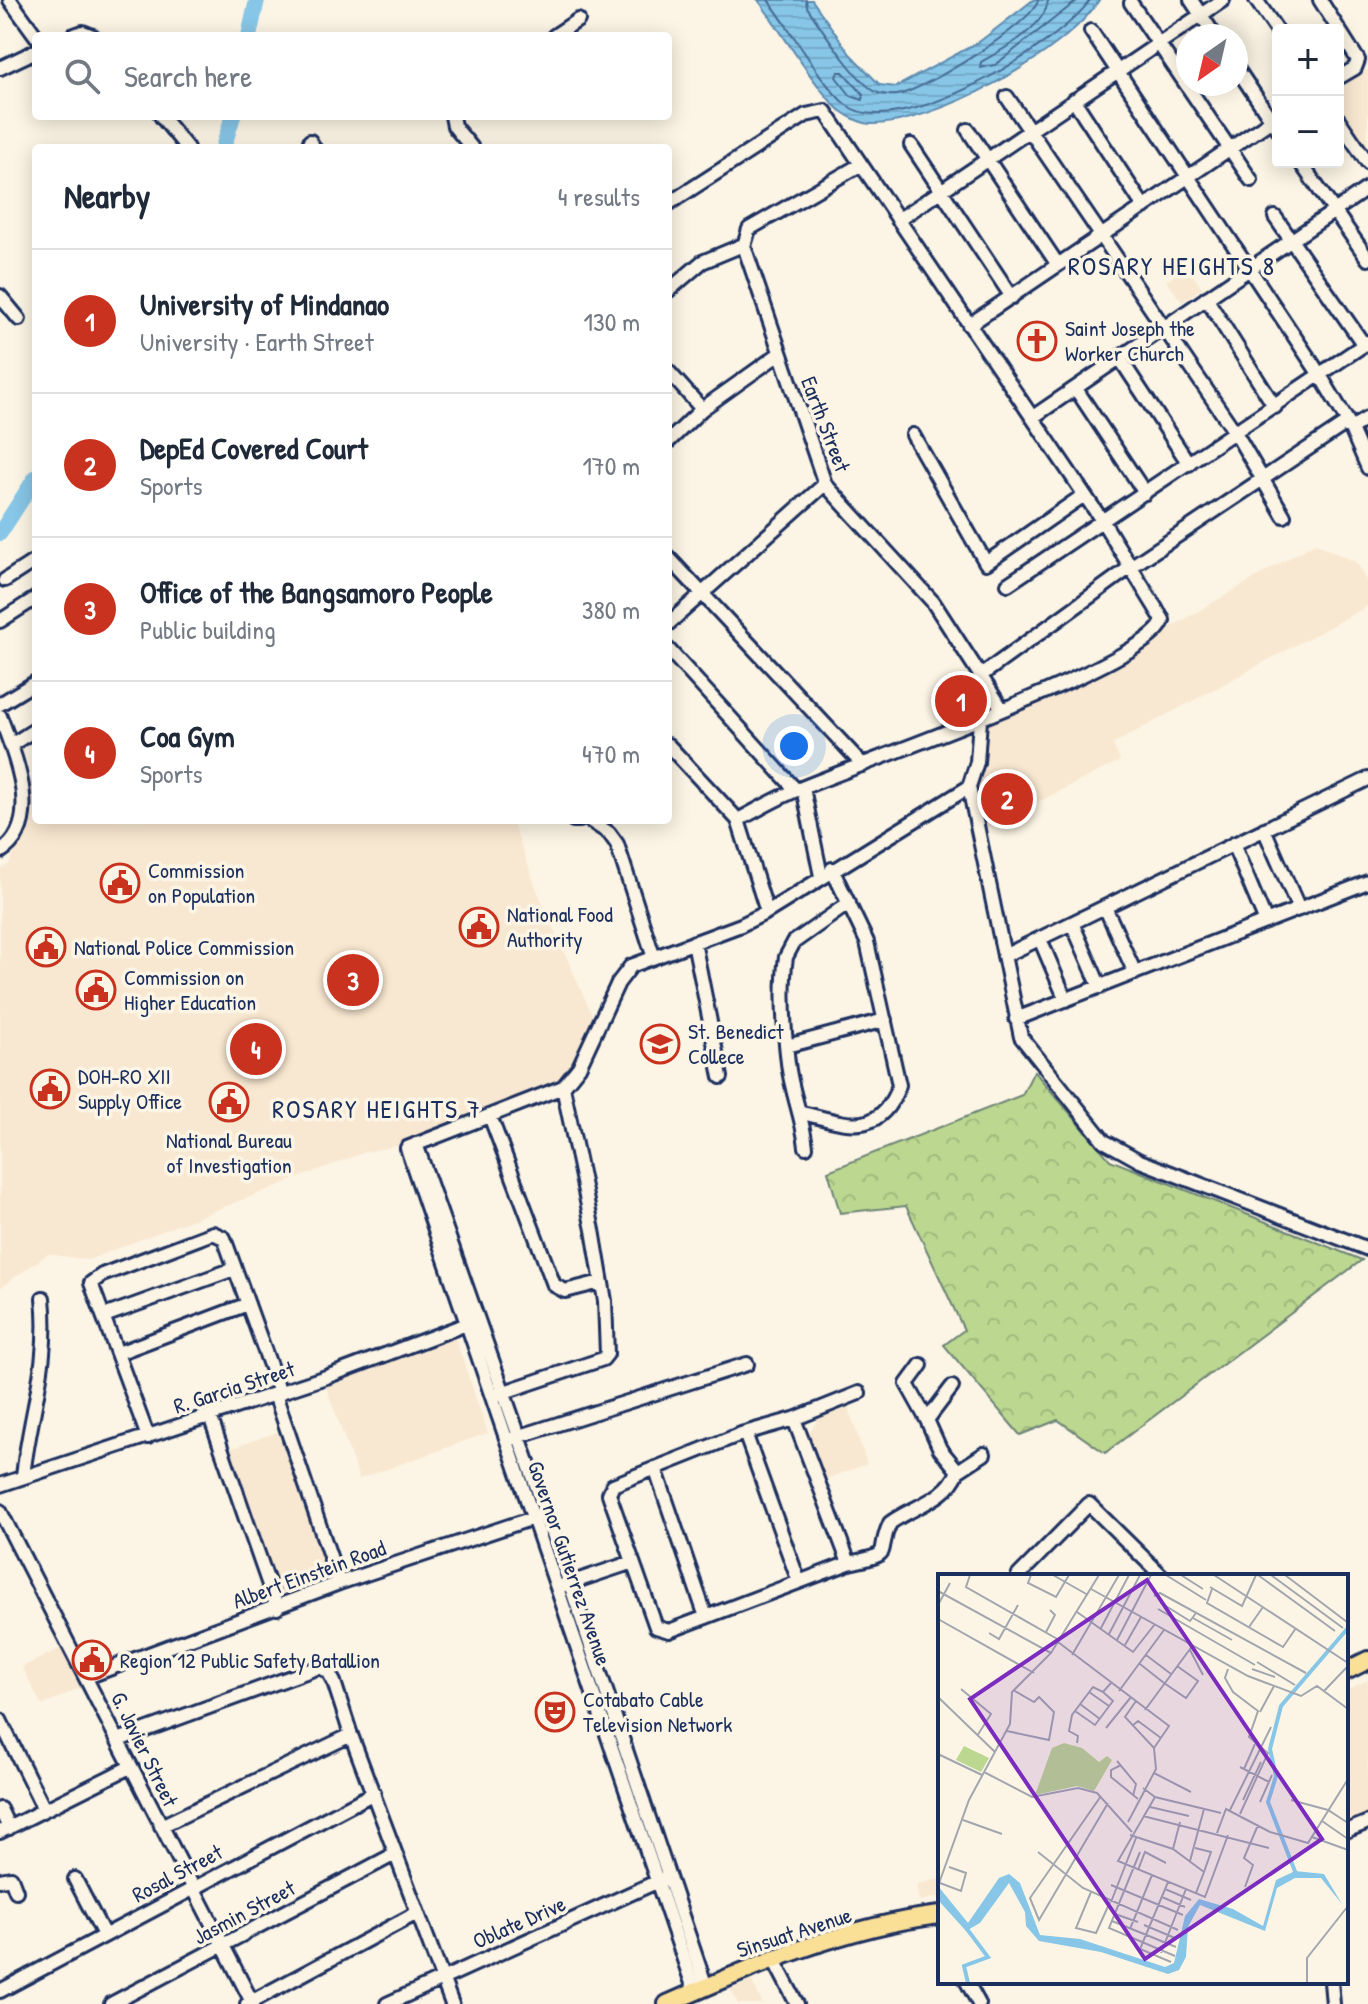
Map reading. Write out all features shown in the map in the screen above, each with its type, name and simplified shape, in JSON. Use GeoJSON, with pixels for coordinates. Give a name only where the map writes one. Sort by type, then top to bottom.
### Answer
{"type":"FeatureCollection","features":[{"type":"Feature","properties":{"kind":"main road"},"geometry":{"type":"LineString","coordinates":[[1348,1670],[1368,1660]]}},
{"type":"Feature","properties":{"kind":"main road","name":"Sinsuat Avenue"},"geometry":{"type":"LineString","coordinates":[[675,2002],[773,1958],[938,1920]]}},
{"type":"Feature","properties":{"kind":"street"},"geometry":{"type":"LineString","coordinates":[[10,0],[33,32]]}},
{"type":"Feature","properties":{"kind":"street"},"geometry":{"type":"LineString","coordinates":[[1191,0],[1207,24]]}},
{"type":"Feature","properties":{"kind":"street"},"geometry":{"type":"LineString","coordinates":[[898,220],[1223,0]]}},
{"type":"Feature","properties":{"kind":"street"},"geometry":{"type":"LineString","coordinates":[[1256,0],[1272,24]]}},
{"type":"Feature","properties":{"kind":"street"},"geometry":{"type":"LineString","coordinates":[[1320,0],[1335,24]]}},
{"type":"Feature","properties":{"kind":"street"},"geometry":{"type":"LineString","coordinates":[[1131,3],[1161,42],[1251,180]]}},
{"type":"Feature","properties":{"kind":"street"},"geometry":{"type":"LineString","coordinates":[[560,32],[578,20]]}},
{"type":"Feature","properties":{"kind":"street"},"geometry":{"type":"LineString","coordinates":[[1091,31],[1116,73],[1320,375],[1349,425],[1368,468]]}},
{"type":"Feature","properties":{"kind":"street"},"geometry":{"type":"LineString","coordinates":[[1344,38],[1358,60],[1355,68],[1344,74]]}},
{"type":"Feature","properties":{"kind":"street"},"geometry":{"type":"LineString","coordinates":[[0,68],[32,53]]}},
{"type":"Feature","properties":{"kind":"street"},"geometry":{"type":"LineString","coordinates":[[1248,84],[1272,116]]}},
{"type":"Feature","properties":{"kind":"street"},"geometry":{"type":"LineString","coordinates":[[1007,97],[1235,432],[1284,516]]}},
{"type":"Feature","properties":{"kind":"street"},"geometry":{"type":"LineString","coordinates":[[1074,100],[1144,207]]}},
{"type":"Feature","properties":{"kind":"street"},"geometry":{"type":"LineString","coordinates":[[672,201],[815,111],[825,111],[1033,417],[1162,616],[1159,630],[1108,664],[980,720],[800,789],[738,820]]}},
{"type":"Feature","properties":{"kind":"street"},"geometry":{"type":"LineString","coordinates":[[164,120],[184,144]]}},
{"type":"Feature","properties":{"kind":"street"},"geometry":{"type":"LineString","coordinates":[[453,120],[469,144]]}},
{"type":"Feature","properties":{"kind":"street"},"geometry":{"type":"LineString","coordinates":[[969,325],[1187,177],[1272,124]]}},
{"type":"Feature","properties":{"kind":"street"},"geometry":{"type":"LineString","coordinates":[[1344,128],[1368,163]]}},
{"type":"Feature","properties":{"kind":"street"},"geometry":{"type":"LineString","coordinates":[[968,130],[1058,265]]}},
{"type":"Feature","properties":{"kind":"street"},"geometry":{"type":"LineString","coordinates":[[911,145],[1012,297]]}},
{"type":"Feature","properties":{"kind":"street"},"geometry":{"type":"LineString","coordinates":[[672,288],[702,262],[743,245],[746,232],[766,218],[827,188],[860,165]]}},
{"type":"Feature","properties":{"kind":"street"},"geometry":{"type":"LineString","coordinates":[[1304,168],[1368,259]]}},
{"type":"Feature","properties":{"kind":"street"},"geometry":{"type":"LineString","coordinates":[[1033,417],[1368,188]]}},
{"type":"Feature","properties":{"kind":"street"},"geometry":{"type":"LineString","coordinates":[[1008,584],[1366,343],[1275,217]]}},
{"type":"Feature","properties":{"kind":"street","name":"Earth Street"},"geometry":{"type":"LineString","coordinates":[[743,245],[825,484],[933,602],[983,674],[1002,709]]}},
{"type":"Feature","properties":{"kind":"street"},"geometry":{"type":"LineString","coordinates":[[0,296],[19,319]]}},
{"type":"Feature","properties":{"kind":"street"},"geometry":{"type":"LineString","coordinates":[[1206,298],[1275,407]]}},
{"type":"Feature","properties":{"kind":"street"},"geometry":{"type":"LineString","coordinates":[[672,438],[702,409],[779,354]]}},
{"type":"Feature","properties":{"kind":"street"},"geometry":{"type":"LineString","coordinates":[[1119,357],[1189,464]]}},
{"type":"Feature","properties":{"kind":"street"},"geometry":{"type":"LineString","coordinates":[[672,375],[702,409]]}},
{"type":"Feature","properties":{"kind":"street"},"geometry":{"type":"LineString","coordinates":[[1076,389],[1145,493]]}},
{"type":"Feature","properties":{"kind":"street"},"geometry":{"type":"LineString","coordinates":[[983,674],[1132,566],[1263,478],[1349,425],[1368,418]]}},
{"type":"Feature","properties":{"kind":"street"},"geometry":{"type":"LineString","coordinates":[[913,435],[986,563],[1084,495]]}},
{"type":"Feature","properties":{"kind":"street"},"geometry":{"type":"LineString","coordinates":[[672,620],[825,484]]}},
{"type":"Feature","properties":{"kind":"street"},"geometry":{"type":"LineString","coordinates":[[672,561],[863,765]]}},
{"type":"Feature","properties":{"kind":"street"},"geometry":{"type":"LineString","coordinates":[[5,580],[32,563]]}},
{"type":"Feature","properties":{"kind":"street"},"geometry":{"type":"LineString","coordinates":[[0,621],[32,601]]}},
{"type":"Feature","properties":{"kind":"street"},"geometry":{"type":"LineString","coordinates":[[672,653],[800,789],[826,873],[849,903],[867,942],[900,1080],[895,1094],[881,1114],[856,1126],[802,1113]]}},
{"type":"Feature","properties":{"kind":"street"},"geometry":{"type":"LineString","coordinates":[[0,704],[32,684]]}},
{"type":"Feature","properties":{"kind":"street"},"geometry":{"type":"LineString","coordinates":[[0,716],[19,771],[23,804],[15,838],[0,852]]}},
{"type":"Feature","properties":{"kind":"street"},"geometry":{"type":"LineString","coordinates":[[980,720],[977,762],[969,787],[1016,1019],[1027,1047],[1111,1147],[1368,1249]]}},
{"type":"Feature","properties":{"kind":"street"},"geometry":{"type":"LineString","coordinates":[[11,745],[32,732]]}},
{"type":"Feature","properties":{"kind":"street"},"geometry":{"type":"LineString","coordinates":[[672,749],[738,820],[767,912]]}},
{"type":"Feature","properties":{"kind":"street"},"geometry":{"type":"LineString","coordinates":[[1004,956],[1368,779]]}},
{"type":"Feature","properties":{"kind":"street"},"geometry":{"type":"LineString","coordinates":[[412,1146],[563,1087],[579,1067],[624,973],[653,955],[767,912],[969,787]]}},
{"type":"Feature","properties":{"kind":"street"},"geometry":{"type":"LineString","coordinates":[[595,824],[609,833],[617,844],[653,955]]}},
{"type":"Feature","properties":{"kind":"street"},"geometry":{"type":"LineString","coordinates":[[1264,829],[1299,909]]}},
{"type":"Feature","properties":{"kind":"street"},"geometry":{"type":"LineString","coordinates":[[1233,844],[1266,922]]}},
{"type":"Feature","properties":{"kind":"street"},"geometry":{"type":"LineString","coordinates":[[1016,1019],[1368,882]]}},
{"type":"Feature","properties":{"kind":"street"},"geometry":{"type":"LineString","coordinates":[[806,1147],[787,1046],[784,979],[789,948],[849,903]]}},
{"type":"Feature","properties":{"kind":"street"},"geometry":{"type":"LineString","coordinates":[[1105,907],[1135,973]]}},
{"type":"Feature","properties":{"kind":"street"},"geometry":{"type":"LineString","coordinates":[[1072,923],[1100,987]]}},
{"type":"Feature","properties":{"kind":"street"},"geometry":{"type":"LineString","coordinates":[[1040,939],[1066,1000]]}},
{"type":"Feature","properties":{"kind":"street"},"geometry":{"type":"LineString","coordinates":[[694,942],[721,1077]]}},
{"type":"Feature","properties":{"kind":"street"},"geometry":{"type":"LineString","coordinates":[[787,1046],[885,1020]]}},
{"type":"Feature","properties":{"kind":"street"},"geometry":{"type":"LineString","coordinates":[[490,1397],[605,1357],[607,1337],[601,1282],[563,1087]]}},
{"type":"Feature","properties":{"kind":"street"},"geometry":{"type":"LineString","coordinates":[[490,1116],[554,1285],[565,1291],[601,1282]]}},
{"type":"Feature","properties":{"kind":"street","name":"Governor Gutierrez Avenue"},"geometry":{"type":"LineString","coordinates":[[412,1146],[504,1392],[532,1518],[563,1585]]}},
{"type":"Feature","properties":{"kind":"street","name":"Governor Gutierrez Avenue"},"geometry":{"type":"LineString","coordinates":[[412,1146],[490,1397],[546,1513],[563,1585],[700,1990]]}},
{"type":"Feature","properties":{"kind":"street"},"geometry":{"type":"LineString","coordinates":[[148,1437],[91,1286],[93,1280],[218,1233],[224,1238],[248,1304],[339,1583]]}},
{"type":"Feature","properties":{"kind":"street"},"geometry":{"type":"LineString","coordinates":[[104,1316],[234,1269]]}},
{"type":"Feature","properties":{"kind":"street"},"geometry":{"type":"LineString","coordinates":[[23,1476],[47,1349],[43,1298]]}},
{"type":"Feature","properties":{"kind":"street"},"geometry":{"type":"LineString","coordinates":[[118,1353],[248,1304]]}},
{"type":"Feature","properties":{"kind":"street","name":"R. Garcia Street"},"geometry":{"type":"LineString","coordinates":[[0,1485],[278,1393],[479,1320]]}},
{"type":"Feature","properties":{"kind":"street"},"geometry":{"type":"LineString","coordinates":[[512,1438],[747,1364]]}},
{"type":"Feature","properties":{"kind":"street"},"geometry":{"type":"LineString","coordinates":[[921,1365],[907,1384],[940,1449],[958,1471]]}},
{"type":"Feature","properties":{"kind":"street"},"geometry":{"type":"LineString","coordinates":[[927,1420],[952,1387]]}},
{"type":"Feature","properties":{"kind":"street"},"geometry":{"type":"LineString","coordinates":[[859,1393],[794,1419],[745,1433],[655,1468],[609,1490],[659,1629],[669,1631],[849,1563],[878,1556],[886,1547],[890,1523],[938,1496],[958,1471],[984,1454]]}},
{"type":"Feature","properties":{"kind":"street"},"geometry":{"type":"LineString","coordinates":[[210,1416],[277,1608]]}},
{"type":"Feature","properties":{"kind":"street"},"geometry":{"type":"LineString","coordinates":[[794,1419],[849,1563]]}},
{"type":"Feature","properties":{"kind":"street"},"geometry":{"type":"LineString","coordinates":[[745,1433],[799,1582]]}},
{"type":"Feature","properties":{"kind":"street"},"geometry":{"type":"LineString","coordinates":[[655,1468],[706,1617]]}},
{"type":"Feature","properties":{"kind":"street"},"geometry":{"type":"LineString","coordinates":[[1020,1574],[1089,1504],[1160,1574]]}},
{"type":"Feature","properties":{"kind":"street","name":"G. Javier Street"},"geometry":{"type":"LineString","coordinates":[[0,1511],[251,2003]]}},
{"type":"Feature","properties":{"kind":"street","name":"Albert Einstein Road"},"geometry":{"type":"LineString","coordinates":[[87,1677],[339,1583],[546,1513]]}},
{"type":"Feature","properties":{"kind":"street"},"geometry":{"type":"LineString","coordinates":[[563,1585],[633,1562]]}},
{"type":"Feature","properties":{"kind":"street"},"geometry":{"type":"LineString","coordinates":[[118,1740],[319,1667],[328,1671],[452,2004]]}},
{"type":"Feature","properties":{"kind":"street"},"geometry":{"type":"LineString","coordinates":[[0,1720],[44,1809]]}},
{"type":"Feature","properties":{"kind":"street"},"geometry":{"type":"LineString","coordinates":[[161,1826],[351,1735]]}},
{"type":"Feature","properties":{"kind":"street"},"geometry":{"type":"LineString","coordinates":[[0,1809],[5,1830],[130,1767]]}},
{"type":"Feature","properties":{"kind":"street","name":"Rosal Street"},"geometry":{"type":"LineString","coordinates":[[0,1991],[374,1793]]}},
{"type":"Feature","properties":{"kind":"street"},"geometry":{"type":"LineString","coordinates":[[1348,1830],[1368,1822]]}},
{"type":"Feature","properties":{"kind":"street","name":"Jasmin Street"},"geometry":{"type":"LineString","coordinates":[[111,2004],[395,1854]]}},
{"type":"Feature","properties":{"kind":"street"},"geometry":{"type":"LineString","coordinates":[[0,1880],[11,1878],[16,1891]]}},
{"type":"Feature","properties":{"kind":"street"},"geometry":{"type":"LineString","coordinates":[[75,1879],[104,1935]]}},
{"type":"Feature","properties":{"kind":"street","name":"Oblate Drive"},"geometry":{"type":"LineString","coordinates":[[387,2004],[662,1879]]}},
{"type":"Feature","properties":{"kind":"street"},"geometry":{"type":"LineString","coordinates":[[251,2003],[417,1913]]}},
{"type":"Feature","properties":{"kind":"street"},"geometry":{"type":"LineString","coordinates":[[773,1958],[797,2004]]}},
{"type":"Feature","properties":{"kind":"street"},"geometry":{"type":"LineString","coordinates":[[968,1984],[979,2004]]}},
{"type":"Feature","properties":{"kind":"street"},"geometry":{"type":"LineString","coordinates":[[1331,1984],[1333,2004]]}},
{"type":"Feature","properties":{"kind":"shaded area"},"geometry":{"type":"Polygon","coordinates":[[[1368,69],[1368,157],[1344,123],[1344,86],[1368,69]]]}},
{"type":"Feature","properties":{"kind":"shaded area"},"geometry":{"type":"Polygon","coordinates":[[[1187,267],[1202,288],[1182,302],[1166,281],[1187,267]]]}},
{"type":"Feature","properties":{"kind":"shaded area"},"geometry":{"type":"Polygon","coordinates":[[[1315,543],[1357,563],[1368,585],[1368,606],[1113,744],[1120,761],[982,830],[973,790],[980,776],[986,722],[1132,659],[1171,627],[1315,543]]]}},
{"type":"Feature","properties":{"kind":"shaded area"},"geometry":{"type":"Polygon","coordinates":[[[32,779],[32,824],[513,824],[539,895],[595,1021],[584,1048],[564,1081],[402,1145],[365,1152],[88,1260],[48,1254],[0,1288],[0,869],[9,864],[19,840],[27,780],[32,779]]]}},
{"type":"Feature","properties":{"kind":"shaded area"},"geometry":{"type":"Polygon","coordinates":[[[455,1337],[488,1433],[359,1479],[325,1384],[455,1337]]]}},
{"type":"Feature","properties":{"kind":"shaded area"},"geometry":{"type":"Polygon","coordinates":[[[848,1406],[867,1464],[823,1480],[808,1436],[818,1419],[848,1406]]]}},
{"type":"Feature","properties":{"kind":"shaded area"},"geometry":{"type":"Polygon","coordinates":[[[280,1431],[335,1585],[279,1603],[224,1451],[280,1431]]]}},
{"type":"Feature","properties":{"kind":"shaded area"},"geometry":{"type":"Polygon","coordinates":[[[61,1648],[81,1687],[42,1706],[22,1667],[61,1648]]]}},
{"type":"Feature","properties":{"kind":"shaded area"},"geometry":{"type":"Polygon","coordinates":[[[1368,1680],[1368,1817],[1348,1824],[1348,1689],[1368,1680]]]}},
{"type":"Feature","properties":{"kind":"shaded area"},"geometry":{"type":"Polygon","coordinates":[[[938,1879],[938,1897],[919,1901],[916,1884],[938,1879]]]}},
{"type":"Feature","properties":{"kind":"shaded area"},"geometry":{"type":"Polygon","coordinates":[[[751,1980],[763,2004],[738,2004],[731,1990],[751,1980]]]}},
{"type":"Feature","properties":{"kind":"green space"},"geometry":{"type":"Polygon","coordinates":[[[1034,1071],[1110,1160],[1362,1260],[1105,1453],[1058,1420],[1020,1435],[944,1345],[964,1330],[906,1206],[840,1213],[828,1171],[1022,1095],[1034,1071]]]}},
{"type":"Feature","properties":{"kind":"water"},"geometry":{"type":"Polygon","coordinates":[[[758,0],[812,0],[850,54],[880,85],[896,87],[979,42],[1033,0],[1099,0],[1083,21],[1058,42],[996,83],[927,113],[870,124],[852,118],[834,105],[758,0]]]}},
{"type":"Feature","properties":{"kind":"waterway"},"geometry":{"type":"LineString","coordinates":[[250,32],[257,0]]}},
{"type":"Feature","properties":{"kind":"waterway"},"geometry":{"type":"LineString","coordinates":[[224,144],[232,120]]}},
{"type":"Feature","properties":{"kind":"waterway"},"geometry":{"type":"LineString","coordinates":[[0,533],[32,483]]}},
{"type":"Feature","properties":{"kind":"place","name":"Saint Joseph the Worker Church"},"geometry":{"type":"Point","coordinates":[1037,341]}},
{"type":"Feature","properties":{"kind":"place","name":"University of Mindanao"},"geometry":{"type":"Point","coordinates":[961,701]}},
{"type":"Feature","properties":{"kind":"place","name":"DepEd Covered Court"},"geometry":{"type":"Point","coordinates":[1007,799]}},
{"type":"Feature","properties":{"kind":"place","name":"Commission on Population"},"geometry":{"type":"Point","coordinates":[120,883]}},
{"type":"Feature","properties":{"kind":"place","name":"National Food Authority"},"geometry":{"type":"Point","coordinates":[479,927]}},
{"type":"Feature","properties":{"kind":"place","name":"National Police Commission"},"geometry":{"type":"Point","coordinates":[46,947]}},
{"type":"Feature","properties":{"kind":"place","name":"Office of the Bangsamoro People"},"geometry":{"type":"Point","coordinates":[353,980]}},
{"type":"Feature","properties":{"kind":"place","name":"Commission on Higher Education"},"geometry":{"type":"Point","coordinates":[96,990]}},
{"type":"Feature","properties":{"kind":"place","name":"St. Benedict Collece"},"geometry":{"type":"Point","coordinates":[660,1044]}},
{"type":"Feature","properties":{"kind":"place","name":"Coa Gym"},"geometry":{"type":"Point","coordinates":[256,1049]}},
{"type":"Feature","properties":{"kind":"place","name":"DOH-RO XII Supply Office"},"geometry":{"type":"Point","coordinates":[50,1089]}},
{"type":"Feature","properties":{"kind":"place","name":"National Bureau of Investigation"},"geometry":{"type":"Point","coordinates":[229,1102]}},
{"type":"Feature","properties":{"kind":"place","name":"Region 12 Public Safety Batallion"},"geometry":{"type":"Point","coordinates":[92,1660]}},
{"type":"Feature","properties":{"kind":"place","name":"Cotabato Cable Television Network"},"geometry":{"type":"Point","coordinates":[555,1712]}},
{"type":"Feature","properties":{"kind":"district","name":"ROSARY HEIGHTS 8"},"geometry":{"type":"Point","coordinates":[1172,266]}},
{"type":"Feature","properties":{"kind":"district","name":"ROSARY HEIGHTS 7"},"geometry":{"type":"Point","coordinates":[377,1109]}}]}
